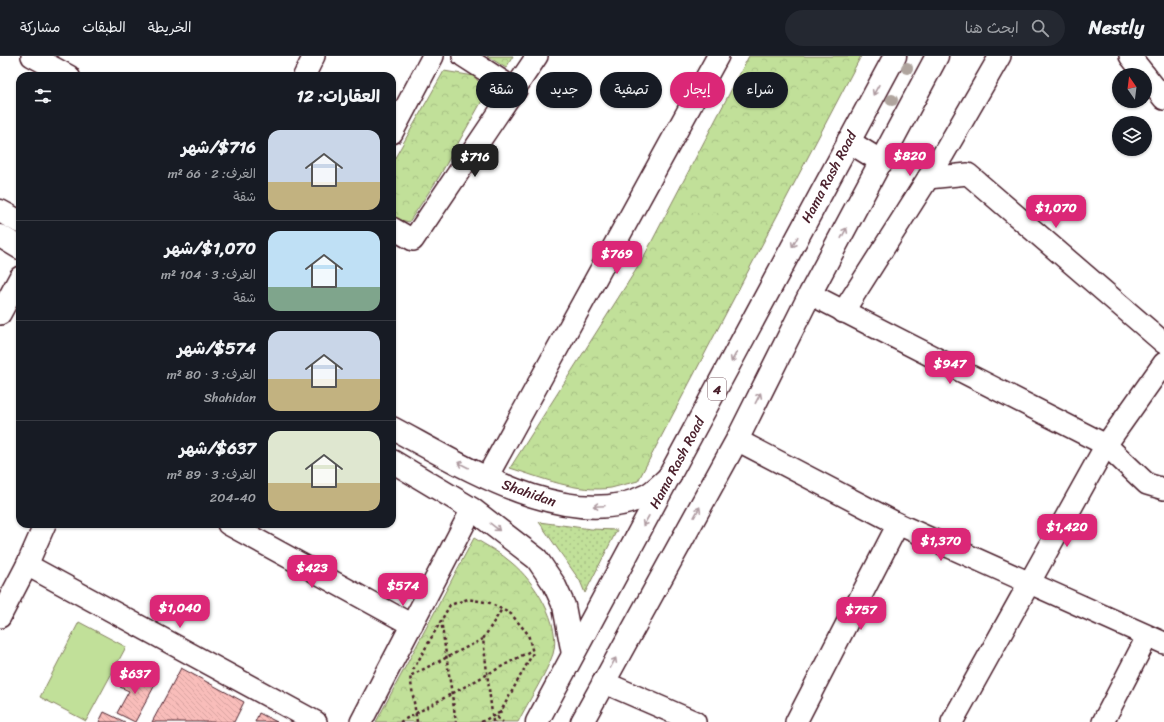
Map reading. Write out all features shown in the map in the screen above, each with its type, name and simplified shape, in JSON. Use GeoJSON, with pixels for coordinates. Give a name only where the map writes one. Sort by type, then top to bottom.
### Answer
{"type":"FeatureCollection","features":[{"type":"Feature","properties":{"kind":"main road","name":"Hama Rash Road"},"geometry":{"type":"LineString","coordinates":[[537,722],[895,56]]}},
{"type":"Feature","properties":{"kind":"main road"},"geometry":{"type":"LineString","coordinates":[[582,722],[737,440],[810,294],[882,162],[937,56]]}},
{"type":"Feature","properties":{"kind":"main road"},"geometry":{"type":"LineString","coordinates":[[848,141],[882,162]]}},
{"type":"Feature","properties":{"kind":"main road"},"geometry":{"type":"LineString","coordinates":[[0,210],[16,220]]}},
{"type":"Feature","properties":{"kind":"main road"},"geometry":{"type":"LineString","coordinates":[[0,236],[16,246]]}},
{"type":"Feature","properties":{"kind":"main road","name":"Shahidan"},"geometry":{"type":"LineString","coordinates":[[396,430],[487,477],[528,495],[565,505],[620,505],[647,495],[671,475]]}},
{"type":"Feature","properties":{"kind":"main road"},"geometry":{"type":"LineString","coordinates":[[396,463],[472,509],[537,559],[554,584],[564,606],[573,654]]}},
{"type":"Feature","properties":{"kind":"street"},"geometry":{"type":"LineString","coordinates":[[32,56],[62,72]]}},
{"type":"Feature","properties":{"kind":"street"},"geometry":{"type":"LineString","coordinates":[[306,72],[314,56]]}},
{"type":"Feature","properties":{"kind":"street"},"geometry":{"type":"LineString","coordinates":[[396,125],[433,56]]}},
{"type":"Feature","properties":{"kind":"street"},"geometry":{"type":"LineString","coordinates":[[463,56],[488,72]]}},
{"type":"Feature","properties":{"kind":"street"},"geometry":{"type":"LineString","coordinates":[[527,72],[537,56]]}},
{"type":"Feature","properties":{"kind":"street"},"geometry":{"type":"LineString","coordinates":[[487,477],[718,56]]}},
{"type":"Feature","properties":{"kind":"street"},"geometry":{"type":"LineString","coordinates":[[843,312],[928,178],[1000,56]]}},
{"type":"Feature","properties":{"kind":"street"},"geometry":{"type":"LineString","coordinates":[[1130,56],[1139,68]]}},
{"type":"Feature","properties":{"kind":"street"},"geometry":{"type":"LineString","coordinates":[[1152,84],[1164,99]]}},
{"type":"Feature","properties":{"kind":"street"},"geometry":{"type":"LineString","coordinates":[[396,230],[413,240],[504,108]]}},
{"type":"Feature","properties":{"kind":"street"},"geometry":{"type":"LineString","coordinates":[[928,178],[968,174],[1164,342]]}},
{"type":"Feature","properties":{"kind":"street"},"geometry":{"type":"LineString","coordinates":[[0,314],[16,284]]}},
{"type":"Feature","properties":{"kind":"street"},"geometry":{"type":"LineString","coordinates":[[810,294],[1106,445],[1147,484],[1164,489]]}},
{"type":"Feature","properties":{"kind":"street"},"geometry":{"type":"LineString","coordinates":[[952,722],[1106,445],[1164,363]]}},
{"type":"Feature","properties":{"kind":"street"},"geometry":{"type":"LineString","coordinates":[[737,440],[898,524],[1155,640],[1103,722]]}},
{"type":"Feature","properties":{"kind":"street"},"geometry":{"type":"LineString","coordinates":[[361,722],[472,509]]}},
{"type":"Feature","properties":{"kind":"street"},"geometry":{"type":"LineString","coordinates":[[796,722],[898,524]]}},
{"type":"Feature","properties":{"kind":"street"},"geometry":{"type":"LineString","coordinates":[[0,617],[27,565],[43,528]]}},
{"type":"Feature","properties":{"kind":"street"},"geometry":{"type":"LineString","coordinates":[[235,528],[412,625]]}},
{"type":"Feature","properties":{"kind":"street"},"geometry":{"type":"LineString","coordinates":[[27,565],[316,722]]}},
{"type":"Feature","properties":{"kind":"street"},"geometry":{"type":"LineString","coordinates":[[603,682],[695,722]]}},
{"type":"Feature","properties":{"kind":"path"},"geometry":{"type":"LineString","coordinates":[[406,682],[450,604],[468,599],[490,603],[511,614],[528,634],[533,653],[494,722]]}},
{"type":"Feature","properties":{"kind":"path"},"geometry":{"type":"LineString","coordinates":[[410,676],[483,639],[502,609]]}},
{"type":"Feature","properties":{"kind":"path"},"geometry":{"type":"LineString","coordinates":[[441,620],[456,722]]}},
{"type":"Feature","properties":{"kind":"path"},"geometry":{"type":"LineString","coordinates":[[483,639],[494,722]]}},
{"type":"Feature","properties":{"kind":"path"},"geometry":{"type":"LineString","coordinates":[[400,722],[532,650]]}},
{"type":"Feature","properties":{"kind":"path"},"geometry":{"type":"LineString","coordinates":[[410,676],[417,722]]}},
{"type":"Feature","properties":{"kind":"path"},"geometry":{"type":"LineString","coordinates":[[482,722],[501,712]]}},
{"type":"Feature","properties":{"kind":"path"},"geometry":{"type":"LineString","coordinates":[[497,718],[503,722]]}},
{"type":"Feature","properties":{"kind":"green space"},"geometry":{"type":"Polygon","coordinates":[[[487,56],[513,56],[506,68],[487,56]]]}},
{"type":"Feature","properties":{"kind":"green space"},"geometry":{"type":"Polygon","coordinates":[[[749,56],[861,56],[638,481],[611,488],[598,489],[573,487],[510,468],[641,262],[722,108],[725,108],[725,102],[733,87],[733,108],[788,108],[788,72],[741,72],[749,56]]]}},
{"type":"Feature","properties":{"kind":"green space"},"geometry":{"type":"Polygon","coordinates":[[[444,71],[474,76],[476,78],[476,108],[478,108],[439,177],[409,222],[396,219],[396,156],[444,71]]]}},
{"type":"Feature","properties":{"kind":"green space"},"geometry":{"type":"Polygon","coordinates":[[[539,522],[591,529],[617,530],[585,593],[580,581],[539,522]]]}},
{"type":"Feature","properties":{"kind":"green space"},"geometry":{"type":"Polygon","coordinates":[[[474,538],[512,563],[529,581],[544,604],[550,617],[555,642],[550,662],[541,679],[518,722],[376,722],[474,538]]]}},
{"type":"Feature","properties":{"kind":"green space"},"geometry":{"type":"Polygon","coordinates":[[[79,622],[126,647],[86,721],[40,697],[79,622]]]}},
{"type":"Feature","properties":{"kind":"building"},"geometry":{"type":"Polygon","coordinates":[[[181,668],[244,702],[234,722],[152,722],[181,668]]]}},
{"type":"Feature","properties":{"kind":"building"},"geometry":{"type":"Polygon","coordinates":[[[129,669],[156,683],[135,722],[117,713],[129,691],[120,687],[129,669]]]}},
{"type":"Feature","properties":{"kind":"building"},"geometry":{"type":"Polygon","coordinates":[[[104,712],[125,722],[99,722],[104,712]]]}},
{"type":"Feature","properties":{"kind":"building"},"geometry":{"type":"Polygon","coordinates":[[[259,713],[277,722],[255,722],[259,713]]]}}]}
